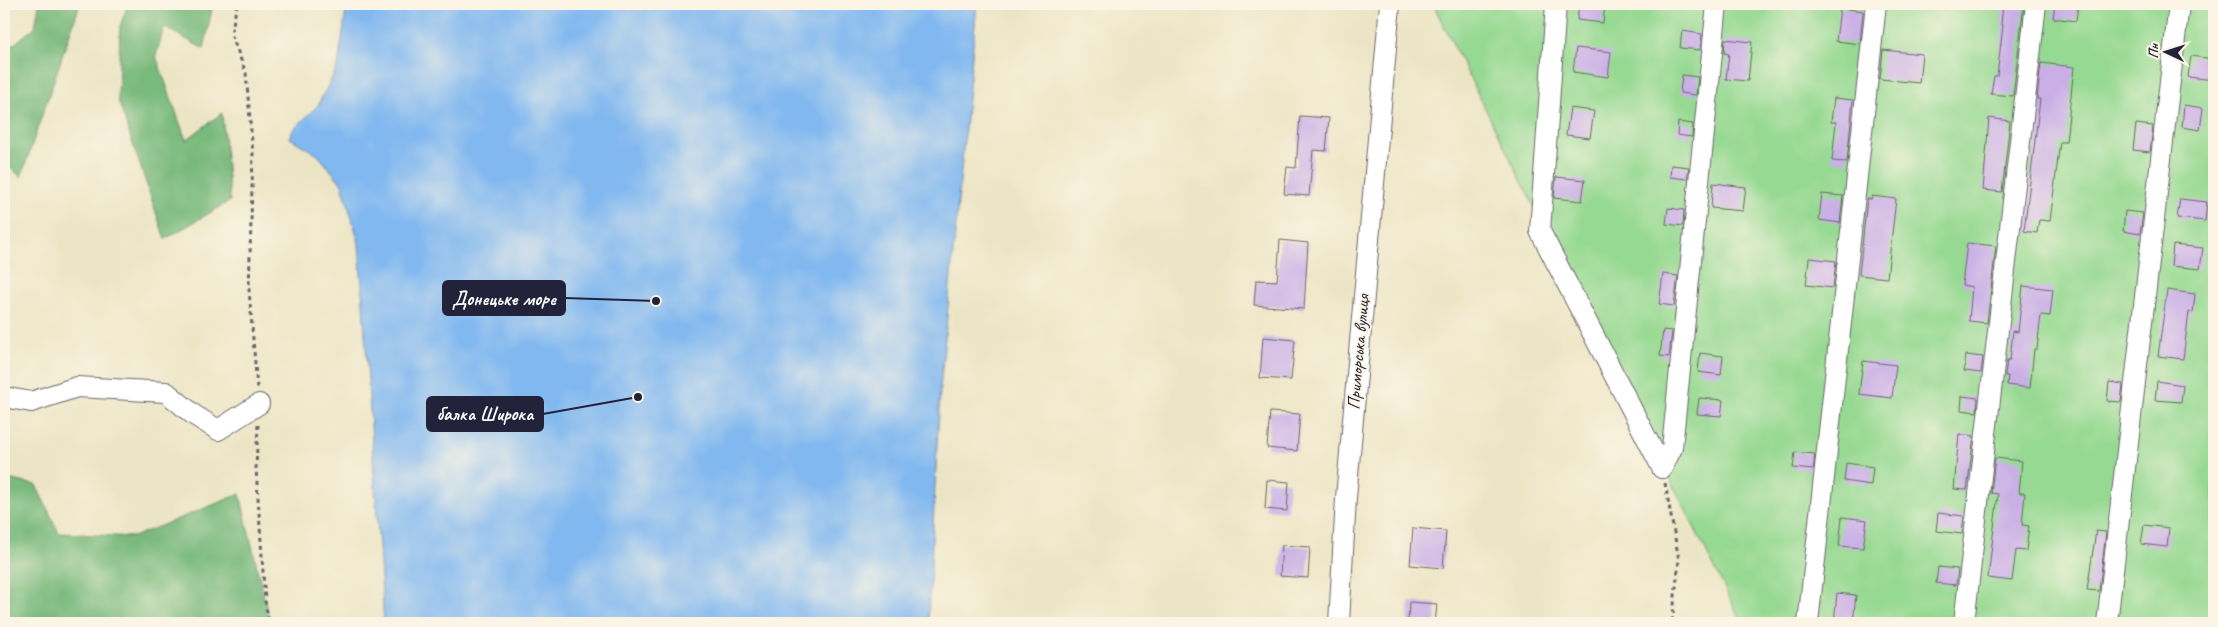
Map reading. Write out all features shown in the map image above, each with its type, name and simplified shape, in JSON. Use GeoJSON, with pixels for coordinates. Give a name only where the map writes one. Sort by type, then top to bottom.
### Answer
{"type":"FeatureCollection","features":[{"type":"Feature","properties":{"kind":"street","name":"Приморська вулиця"},"geometry":{"type":"LineString","coordinates":[[1340,623],[1346,498],[1390,4]]}},
{"type":"Feature","properties":{"kind":"street"},"geometry":{"type":"LineString","coordinates":[[1556,4],[1540,231],[1662,468]]}},
{"type":"Feature","properties":{"kind":"street"},"geometry":{"type":"LineString","coordinates":[[1662,468],[1672,448],[1717,4]]}},
{"type":"Feature","properties":{"kind":"street"},"geometry":{"type":"LineString","coordinates":[[1808,623],[1876,4]]}},
{"type":"Feature","properties":{"kind":"street"},"geometry":{"type":"LineString","coordinates":[[1964,623],[2036,4]]}},
{"type":"Feature","properties":{"kind":"street"},"geometry":{"type":"LineString","coordinates":[[2107,623],[2179,4]]}},
{"type":"Feature","properties":{"kind":"street"},"geometry":{"type":"LineString","coordinates":[[4,397],[31,402],[77,387],[166,392],[194,415],[218,430],[259,404]]}},
{"type":"Feature","properties":{"kind":"path"},"geometry":{"type":"LineString","coordinates":[[237,4],[231,34],[246,73],[252,154],[249,290],[259,404],[256,468],[265,601],[269,623]]}},
{"type":"Feature","properties":{"kind":"path"},"geometry":{"type":"LineString","coordinates":[[1662,468],[1679,560],[1672,623]]}},
{"type":"Feature","properties":{"kind":"green space"},"geometry":{"type":"Polygon","coordinates":[[[39,4],[80,4],[21,177],[4,162],[4,52],[35,27],[39,4]]]}},
{"type":"Feature","properties":{"kind":"green space"},"geometry":{"type":"Polygon","coordinates":[[[128,4],[213,4],[204,49],[164,27],[156,56],[186,140],[222,113],[230,201],[165,239],[118,100],[120,26],[128,4]]]}},
{"type":"Feature","properties":{"kind":"green space"},"geometry":{"type":"Polygon","coordinates":[[[1433,4],[2214,4],[2214,623],[1742,623],[1433,4]]]}},
{"type":"Feature","properties":{"kind":"green space"},"geometry":{"type":"Polygon","coordinates":[[[4,478],[36,485],[59,533],[133,537],[240,494],[270,623],[4,623],[4,478]]]}},
{"type":"Feature","properties":{"kind":"water"},"geometry":{"type":"Polygon","coordinates":[[[347,4],[977,4],[940,390],[928,623],[384,623],[359,243],[342,184],[318,155],[290,138],[293,130],[318,105],[338,66],[347,4]]]}},
{"type":"Feature","properties":{"kind":"building"},"geometry":{"type":"Polygon","coordinates":[[[1579,4],[1605,4],[1603,23],[1577,20],[1579,4]]]}},
{"type":"Feature","properties":{"kind":"building"},"geometry":{"type":"Polygon","coordinates":[[[2003,4],[2024,4],[2013,96],[1991,94],[1994,76],[1997,76],[2003,25],[2001,25],[2003,4]]]}},
{"type":"Feature","properties":{"kind":"building"},"geometry":{"type":"Polygon","coordinates":[[[2055,4],[2078,4],[2076,21],[2053,18],[2055,4]]]}},
{"type":"Feature","properties":{"kind":"building"},"geometry":{"type":"Polygon","coordinates":[[[1840,8],[1863,11],[1860,44],[1836,41],[1840,8]]]}},
{"type":"Feature","properties":{"kind":"building"},"geometry":{"type":"Polygon","coordinates":[[[1682,31],[1702,34],[1700,50],[1680,48],[1682,31]]]}},
{"type":"Feature","properties":{"kind":"building"},"geometry":{"type":"Polygon","coordinates":[[[1725,39],[1752,42],[1748,81],[1726,79],[1729,54],[1724,53],[1725,39]]]}},
{"type":"Feature","properties":{"kind":"building"},"geometry":{"type":"Polygon","coordinates":[[[1576,48],[1611,52],[1608,77],[1573,72],[1576,48]]]}},
{"type":"Feature","properties":{"kind":"building"},"geometry":{"type":"Polygon","coordinates":[[[1883,50],[1922,54],[1919,83],[1880,79],[1883,50]]]}},
{"type":"Feature","properties":{"kind":"building"},"geometry":{"type":"Polygon","coordinates":[[[2191,56],[2214,59],[2214,80],[2188,77],[2191,56]]]}},
{"type":"Feature","properties":{"kind":"building"},"geometry":{"type":"Polygon","coordinates":[[[2041,63],[2074,67],[2066,142],[2060,142],[2050,221],[2039,220],[2037,233],[2024,231],[2040,99],[2037,99],[2041,63]]]}},
{"type":"Feature","properties":{"kind":"building"},"geometry":{"type":"Polygon","coordinates":[[[1682,75],[1698,77],[1696,95],[1680,93],[1682,75]]]}},
{"type":"Feature","properties":{"kind":"building"},"geometry":{"type":"Polygon","coordinates":[[[1834,98],[1853,100],[1847,162],[1832,161],[1836,122],[1831,122],[1834,98]]]}},
{"type":"Feature","properties":{"kind":"building"},"geometry":{"type":"Polygon","coordinates":[[[2184,105],[2203,108],[2200,130],[2182,127],[2184,105]]]}},
{"type":"Feature","properties":{"kind":"building"},"geometry":{"type":"Polygon","coordinates":[[[1570,108],[1594,111],[1590,138],[1566,135],[1570,108]]]}},
{"type":"Feature","properties":{"kind":"building"},"geometry":{"type":"Polygon","coordinates":[[[1300,116],[1329,118],[1326,151],[1313,150],[1309,196],[1284,194],[1287,167],[1296,168],[1300,116]]]}},
{"type":"Feature","properties":{"kind":"building"},"geometry":{"type":"Polygon","coordinates":[[[1989,118],[2010,121],[2002,192],[1983,190],[1989,118]]]}},
{"type":"Feature","properties":{"kind":"building"},"geometry":{"type":"Polygon","coordinates":[[[1678,122],[1693,124],[1692,137],[1677,135],[1678,122]]]}},
{"type":"Feature","properties":{"kind":"building"},"geometry":{"type":"Polygon","coordinates":[[[2136,124],[2153,126],[2150,152],[2133,150],[2136,124]]]}},
{"type":"Feature","properties":{"kind":"building"},"geometry":{"type":"Polygon","coordinates":[[[1671,165],[1689,167],[1687,179],[1670,177],[1671,165]]]}},
{"type":"Feature","properties":{"kind":"building"},"geometry":{"type":"Polygon","coordinates":[[[1556,177],[1585,180],[1582,201],[1554,198],[1556,177]]]}},
{"type":"Feature","properties":{"kind":"building"},"geometry":{"type":"Polygon","coordinates":[[[1713,183],[1746,187],[1743,211],[1711,208],[1713,183]]]}},
{"type":"Feature","properties":{"kind":"building"},"geometry":{"type":"Polygon","coordinates":[[[1822,194],[1843,196],[1840,223],[1819,220],[1822,194]]]}},
{"type":"Feature","properties":{"kind":"building"},"geometry":{"type":"Polygon","coordinates":[[[1872,196],[1896,199],[1887,278],[1859,275],[1867,199],[1872,199],[1872,196]]]}},
{"type":"Feature","properties":{"kind":"building"},"geometry":{"type":"Polygon","coordinates":[[[2180,199],[2207,202],[2205,221],[2177,218],[2180,199]]]}},
{"type":"Feature","properties":{"kind":"building"},"geometry":{"type":"Polygon","coordinates":[[[1668,208],[1684,210],[1683,226],[1666,224],[1668,208]]]}},
{"type":"Feature","properties":{"kind":"building"},"geometry":{"type":"Polygon","coordinates":[[[2125,211],[2143,213],[2140,234],[2123,231],[2125,211]]]}},
{"type":"Feature","properties":{"kind":"building"},"geometry":{"type":"Polygon","coordinates":[[[1280,240],[1308,243],[1304,309],[1254,305],[1256,280],[1277,281],[1280,240]]]}},
{"type":"Feature","properties":{"kind":"building"},"geometry":{"type":"Polygon","coordinates":[[[1967,243],[1996,246],[1987,323],[1969,321],[1972,287],[1962,285],[1967,243]]]}},
{"type":"Feature","properties":{"kind":"building"},"geometry":{"type":"Polygon","coordinates":[[[2173,245],[2203,248],[2200,269],[2171,266],[2173,245]]]}},
{"type":"Feature","properties":{"kind":"building"},"geometry":{"type":"Polygon","coordinates":[[[1809,258],[1836,261],[1833,288],[1806,285],[1809,258]]]}},
{"type":"Feature","properties":{"kind":"building"},"geometry":{"type":"Polygon","coordinates":[[[1663,274],[1678,276],[1674,306],[1659,304],[1663,274]]]}},
{"type":"Feature","properties":{"kind":"building"},"geometry":{"type":"Polygon","coordinates":[[[2023,286],[2053,289],[2050,316],[2041,315],[2037,349],[2034,349],[2030,388],[2007,385],[2008,376],[2005,376],[2007,360],[2010,360],[2013,331],[2018,332],[2023,286]]]}},
{"type":"Feature","properties":{"kind":"building"},"geometry":{"type":"Polygon","coordinates":[[[2167,290],[2195,294],[2193,313],[2189,312],[2183,359],[2158,356],[2167,290]]]}},
{"type":"Feature","properties":{"kind":"building"},"geometry":{"type":"Polygon","coordinates":[[[1663,330],[1672,331],[1669,357],[1660,356],[1663,330]]]}},
{"type":"Feature","properties":{"kind":"building"},"geometry":{"type":"Polygon","coordinates":[[[1263,337],[1295,340],[1291,380],[1260,378],[1263,337]]]}},
{"type":"Feature","properties":{"kind":"building"},"geometry":{"type":"Polygon","coordinates":[[[1700,353],[1723,356],[1721,375],[1698,372],[1700,353]]]}},
{"type":"Feature","properties":{"kind":"building"},"geometry":{"type":"Polygon","coordinates":[[[1966,355],[1983,357],[1981,373],[1964,371],[1966,355]]]}},
{"type":"Feature","properties":{"kind":"building"},"geometry":{"type":"Polygon","coordinates":[[[1863,361],[1896,365],[1892,398],[1859,394],[1863,361]]]}},
{"type":"Feature","properties":{"kind":"building"},"geometry":{"type":"Polygon","coordinates":[[[2157,381],[2183,385],[2181,402],[2155,400],[2157,381]]]}},
{"type":"Feature","properties":{"kind":"building"},"geometry":{"type":"Polygon","coordinates":[[[2109,382],[2123,384],[2121,402],[2107,401],[2109,382]]]}},
{"type":"Feature","properties":{"kind":"building"},"geometry":{"type":"Polygon","coordinates":[[[1962,396],[1978,398],[1977,412],[1961,410],[1962,396]]]}},
{"type":"Feature","properties":{"kind":"building"},"geometry":{"type":"Polygon","coordinates":[[[1699,398],[1723,400],[1721,416],[1697,414],[1699,398]]]}},
{"type":"Feature","properties":{"kind":"building"},"geometry":{"type":"Polygon","coordinates":[[[1270,412],[1300,414],[1297,451],[1267,448],[1270,412]]]}},
{"type":"Feature","properties":{"kind":"building"},"geometry":{"type":"Polygon","coordinates":[[[1959,434],[1974,436],[1967,490],[1954,489],[1959,434]]]}},
{"type":"Feature","properties":{"kind":"building"},"geometry":{"type":"Polygon","coordinates":[[[1795,452],[1815,454],[1813,470],[1793,468],[1795,452]]]}},
{"type":"Feature","properties":{"kind":"building"},"geometry":{"type":"Polygon","coordinates":[[[1995,458],[2022,461],[2019,493],[2025,493],[2022,525],[2029,526],[2026,551],[2016,550],[2012,581],[1988,578],[1998,494],[1991,493],[1995,458]]]}},
{"type":"Feature","properties":{"kind":"building"},"geometry":{"type":"Polygon","coordinates":[[[1846,463],[1873,467],[1871,485],[1844,481],[1846,463]]]}},
{"type":"Feature","properties":{"kind":"building"},"geometry":{"type":"Polygon","coordinates":[[[1267,480],[1289,482],[1287,511],[1265,509],[1267,480]]]}},
{"type":"Feature","properties":{"kind":"building"},"geometry":{"type":"Polygon","coordinates":[[[1938,513],[1964,516],[1962,534],[1936,531],[1938,513]]]}},
{"type":"Feature","properties":{"kind":"building"},"geometry":{"type":"Polygon","coordinates":[[[1842,517],[1867,520],[1863,548],[1839,546],[1842,517]]]}},
{"type":"Feature","properties":{"kind":"building"},"geometry":{"type":"Polygon","coordinates":[[[2144,525],[2169,528],[2167,547],[2141,544],[2144,525]]]}},
{"type":"Feature","properties":{"kind":"building"},"geometry":{"type":"Polygon","coordinates":[[[1413,528],[1446,531],[1443,568],[1410,565],[1413,528]]]}},
{"type":"Feature","properties":{"kind":"building"},"geometry":{"type":"Polygon","coordinates":[[[2096,531],[2106,532],[2099,591],[2087,590],[2096,531]]]}},
{"type":"Feature","properties":{"kind":"building"},"geometry":{"type":"Polygon","coordinates":[[[1282,545],[1310,547],[1308,578],[1280,576],[1282,545]]]}},
{"type":"Feature","properties":{"kind":"building"},"geometry":{"type":"Polygon","coordinates":[[[1938,567],[1958,569],[1956,585],[1936,583],[1938,567]]]}},
{"type":"Feature","properties":{"kind":"building"},"geometry":{"type":"Polygon","coordinates":[[[1837,593],[1856,595],[1853,623],[1834,623],[1837,593]]]}},
{"type":"Feature","properties":{"kind":"building"},"geometry":{"type":"Polygon","coordinates":[[[1409,602],[1437,604],[1435,623],[1408,623],[1409,602]]]}},
{"type":"Feature","properties":{"kind":"place","name":"Донецьке море"},"geometry":{"type":"Point","coordinates":[656,301]}},
{"type":"Feature","properties":{"kind":"place","name":"балка Широка"},"geometry":{"type":"Point","coordinates":[638,397]}}]}
